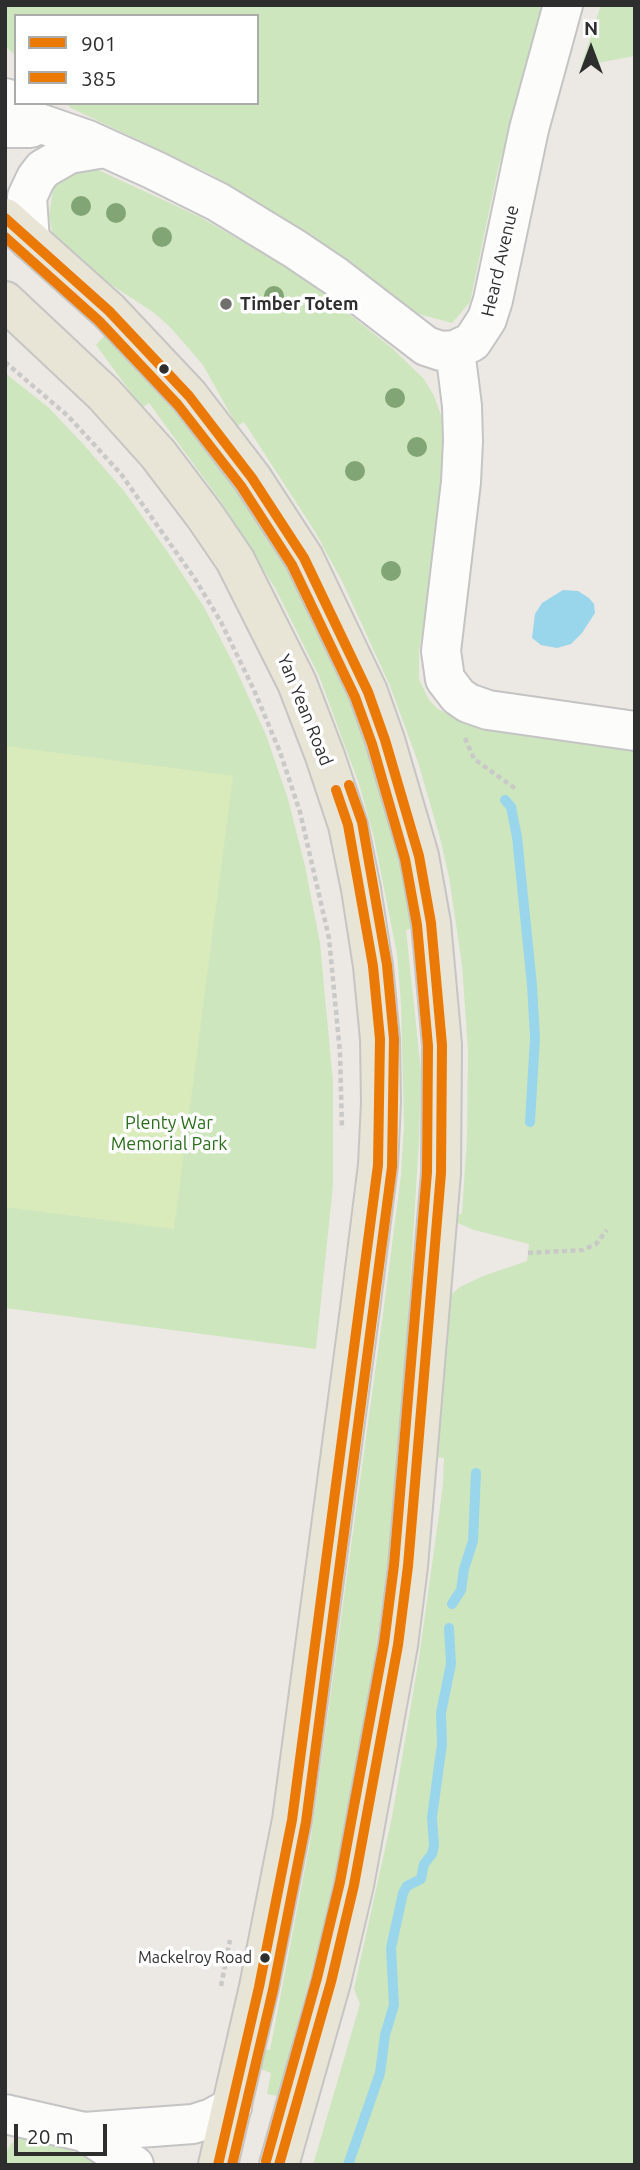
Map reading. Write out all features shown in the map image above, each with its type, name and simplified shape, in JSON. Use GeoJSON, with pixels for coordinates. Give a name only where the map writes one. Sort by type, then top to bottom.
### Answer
{"type":"FeatureCollection","features":[{"type":"Feature","properties":{"kind":"main road"},"geometry":{"type":"LineString","coordinates":[[18,229],[109,311],[189,396],[251,478],[304,558],[363,681],[385,740],[419,856],[431,923],[442,1045],[441,1173],[405,1592],[398,1645],[354,1885],[331,1982],[279,2165]]}},
{"type":"Feature","properties":{"kind":"main road","name":"Yan Yean Road"},"geometry":{"type":"LineString","coordinates":[[5,300],[104,394],[158,454],[235,560],[297,683],[325,756],[348,825],[373,966],[380,1039],[377,1178],[292,1820],[259,1987],[218,2165]]}},
{"type":"Feature","properties":{"kind":"street","name":"Heard Avenue"},"geometry":{"type":"LineString","coordinates":[[455,350],[464,347],[478,336],[490,310],[529,129],[563,5]]}},
{"type":"Feature","properties":{"kind":"street"},"geometry":{"type":"LineString","coordinates":[[5,97],[20,114],[104,148],[218,202],[335,275],[426,346],[441,351],[455,350],[463,406],[461,482],[441,651],[445,679],[458,696],[477,707],[635,731]]}},
{"type":"Feature","properties":{"kind":"street"},"geometry":{"type":"LineString","coordinates":[[18,229],[27,197],[43,169],[69,154],[104,148]]}},
{"type":"Feature","properties":{"kind":"street"},"geometry":{"type":"LineString","coordinates":[[5,2114],[84,2132],[192,2124],[212,2118],[232,2107]]}},
{"type":"Feature","properties":{"kind":"street"},"geometry":{"type":"LineString","coordinates":[[84,2132],[134,2165]]}},
{"type":"Feature","properties":{"kind":"path"},"geometry":{"type":"LineString","coordinates":[[5,362],[68,416],[121,474],[195,579],[221,622],[254,690],[280,752],[300,813],[329,938],[340,1053],[342,1135]]}},
{"type":"Feature","properties":{"kind":"path"},"geometry":{"type":"LineString","coordinates":[[458,696],[462,729],[474,759],[516,789]]}},
{"type":"Feature","properties":{"kind":"path"},"geometry":{"type":"LineString","coordinates":[[528,1253],[583,1250],[596,1244],[607,1230]]}},
{"type":"Feature","properties":{"kind":"path"},"geometry":{"type":"LineString","coordinates":[[220,1996],[231,1937]]}},
{"type":"Feature","properties":{"kind":"green space"},"geometry":{"type":"Polygon","coordinates":[[[5,5],[547,5],[498,169],[470,302],[452,323],[419,314],[212,175],[68,105],[259,105],[259,14],[14,14],[14,54],[5,46],[5,5]]]}},
{"type":"Feature","properties":{"kind":"green space"},"geometry":{"type":"Polygon","coordinates":[[[601,5],[635,5],[635,56],[581,66],[601,5]]]}},
{"type":"Feature","properties":{"kind":"green space"},"geometry":{"type":"Polygon","coordinates":[[[94,168],[198,216],[296,272],[393,349],[424,379],[434,396],[447,431],[446,499],[419,651],[419,679],[429,700],[438,709],[460,720],[635,743],[635,2165],[313,2165],[360,2004],[354,1989],[392,1817],[419,1658],[443,1485],[444,1458],[436,1457],[448,1297],[460,1287],[483,1276],[527,1261],[529,1244],[474,1230],[453,1221],[454,1214],[462,1214],[467,1137],[468,1050],[462,965],[449,877],[440,838],[418,762],[390,686],[343,583],[314,530],[244,422],[237,426],[203,365],[170,327],[153,312],[84,267],[52,231],[49,216],[53,189],[60,178],[70,171],[94,168]]]}},
{"type":"Feature","properties":{"kind":"green space"},"geometry":{"type":"Polygon","coordinates":[[[106,334],[186,421],[249,505],[302,593],[350,698],[371,755],[390,816],[413,928],[406,930],[421,1071],[419,1141],[405,1367],[390,1542],[373,1671],[338,1859],[321,1936],[278,2096],[267,2094],[271,2073],[260,2069],[265,2049],[270,2050],[311,1837],[401,1175],[404,1126],[397,954],[374,838],[359,784],[319,676],[275,588],[222,503],[149,403],[142,408],[96,345],[106,334]]]}},
{"type":"Feature","properties":{"kind":"green space","name":"Plenty War Memorial Park"},"geometry":{"type":"Polygon","coordinates":[[[5,373],[48,407],[84,445],[124,491],[167,551],[204,607],[234,665],[266,735],[288,799],[320,943],[333,1082],[333,1185],[316,1349],[5,1308],[5,373]]]}},
{"type":"Feature","properties":{"kind":"green space"},"geometry":{"type":"Polygon","coordinates":[[[5,746],[233,776],[174,1229],[5,1207],[5,746]]]}},
{"type":"Feature","properties":{"kind":"green space"},"geometry":{"type":"Polygon","coordinates":[[[17,2137],[64,2147],[101,2165],[5,2165],[8,2148],[17,2137]]]}},
{"type":"Feature","properties":{"kind":"water"},"geometry":{"type":"Polygon","coordinates":[[[563,590],[578,591],[589,598],[594,604],[595,613],[571,644],[557,648],[541,645],[532,638],[535,614],[542,603],[563,590]]]}},
{"type":"Feature","properties":{"kind":"waterway"},"geometry":{"type":"LineString","coordinates":[[505,800],[511,807],[517,837],[532,985],[535,1038],[530,1122]]}},
{"type":"Feature","properties":{"kind":"waterway"},"geometry":{"type":"LineString","coordinates":[[452,1604],[461,1590],[473,1541],[476,1473]]}},
{"type":"Feature","properties":{"kind":"waterway"},"geometry":{"type":"LineString","coordinates":[[348,2165],[380,2073],[385,2035],[394,2005],[391,1948],[403,1893],[407,1886],[421,1879],[424,1864],[432,1854],[434,1846],[432,1817],[442,1744],[441,1713],[451,1664],[449,1628]]}},
{"type":"Feature","properties":{"kind":"transit line","name":"901"},"geometry":{"type":"LineString","coordinates":[[5,218],[109,311],[189,396],[252,478],[304,558],[368,692],[385,740],[419,856],[431,923],[442,1045],[441,1173],[408,1566],[398,1645],[354,1885],[331,1982],[279,2165]]}},
{"type":"Feature","properties":{"kind":"transit line","name":"385"},"geometry":{"type":"LineString","coordinates":[[5,237],[99,321],[178,405],[241,486],[292,565],[355,697],[372,744],[405,859],[417,925],[428,1046],[427,1172],[394,1565],[384,1643],[340,1882],[317,1978],[266,2161]]}},
{"type":"Feature","properties":{"kind":"transit line","name":"385"},"geometry":{"type":"LineString","coordinates":[[232,2165],[273,1990],[306,1822],[392,1167],[394,1039],[387,965],[362,822],[349,785]]}},
{"type":"Feature","properties":{"kind":"transit line","name":"901"},"geometry":{"type":"LineString","coordinates":[[218,2165],[259,1987],[292,1820],[378,1165],[380,1039],[373,966],[348,825],[336,790]]}},
{"type":"Feature","properties":{"kind":"place","name":"Timber Totem"},"geometry":{"type":"Point","coordinates":[226,304]}},
{"type":"Feature","properties":{"kind":"place","name":"Mackelroy Road"},"geometry":{"type":"Point","coordinates":[265,1958]}}]}
